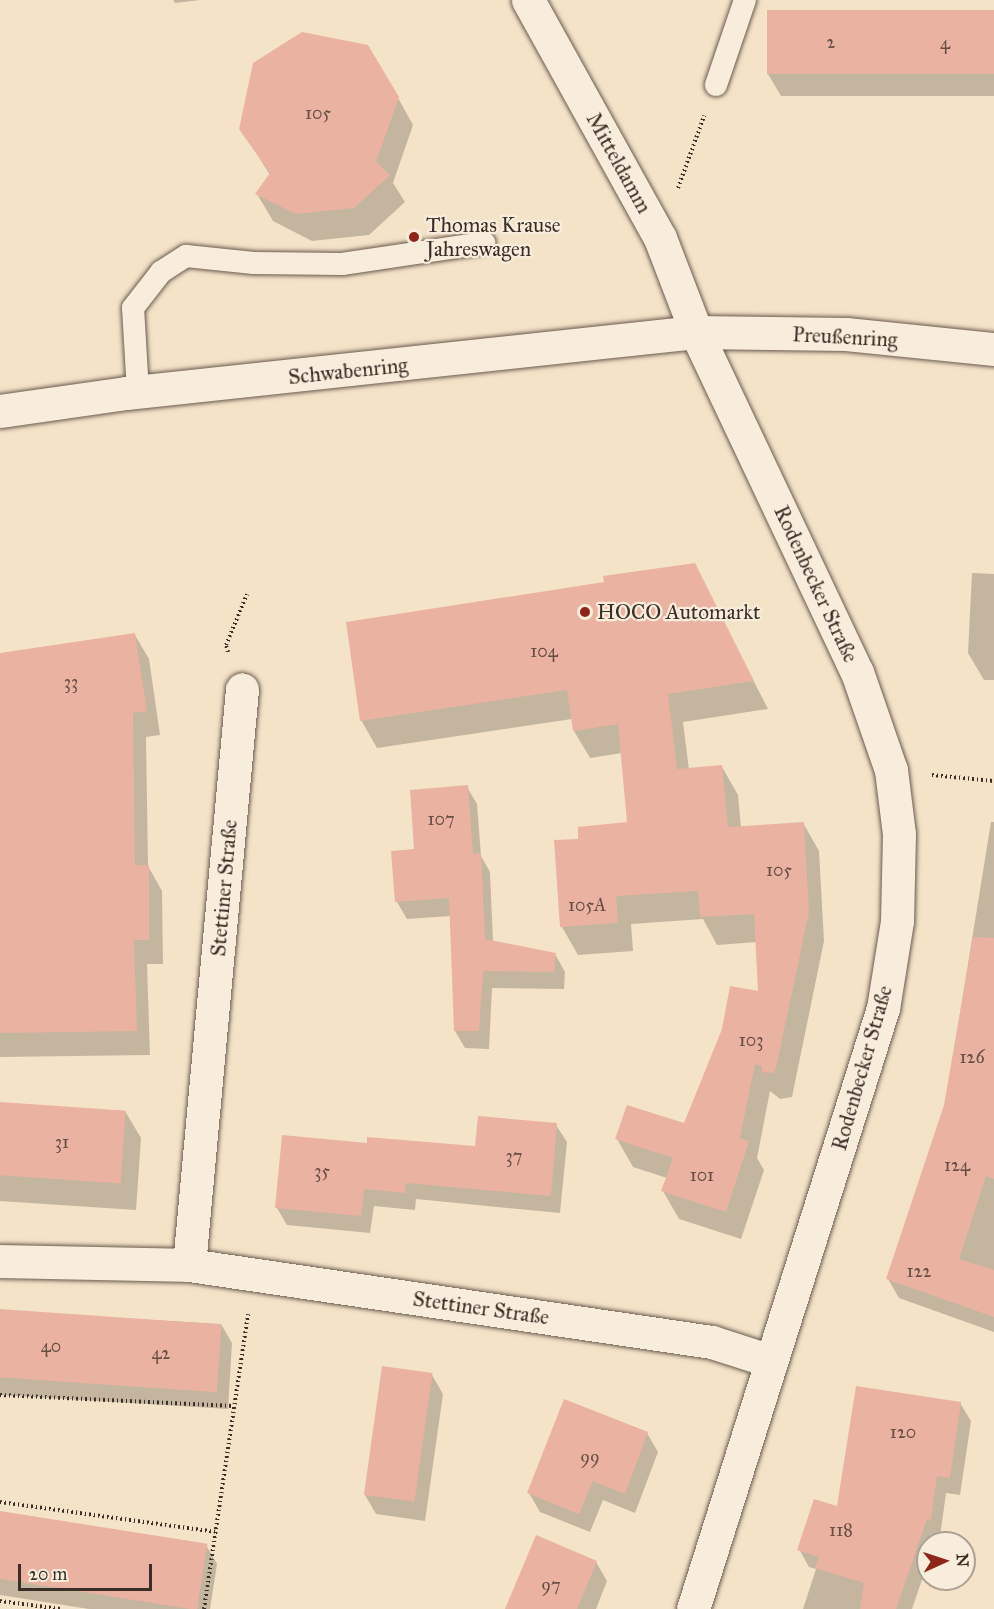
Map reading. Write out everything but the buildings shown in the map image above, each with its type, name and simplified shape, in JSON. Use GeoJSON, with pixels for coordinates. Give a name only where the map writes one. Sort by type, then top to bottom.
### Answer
{"type":"FeatureCollection","features":[{"type":"Feature","properties":{"kind":"street","name":"Mitteldamm"},"geometry":{"type":"LineString","coordinates":[[528,0],[660,238],[696,332]]}},
{"type":"Feature","properties":{"kind":"street","name":"Preußenring"},"geometry":{"type":"LineString","coordinates":[[696,332],[846,334],[994,349]]}},
{"type":"Feature","properties":{"kind":"street","name":"Schwabenring"},"geometry":{"type":"LineString","coordinates":[[0,411],[138,392],[696,332]]}},
{"type":"Feature","properties":{"kind":"street","name":"Rodenbecker Straße"},"geometry":{"type":"LineString","coordinates":[[693,1609],[883,1008],[897,921],[899,834],[891,770],[857,672],[696,332]]}},
{"type":"Feature","properties":{"kind":"street","name":"Stettiner Straße"},"geometry":{"type":"LineString","coordinates":[[189,1265],[242,689]]}},
{"type":"Feature","properties":{"kind":"street","name":"Stettiner Straße"},"geometry":{"type":"LineString","coordinates":[[0,1261],[189,1265],[712,1342],[771,1361]]}},
{"type":"Feature","properties":{"kind":"lane"},"geometry":{"type":"LineString","coordinates":[[716,85],[745,0]]}},
{"type":"Feature","properties":{"kind":"lane"},"geometry":{"type":"LineString","coordinates":[[138,392],[133,308],[161,272],[186,256],[254,263],[342,264],[483,243]]}},
{"type":"Feature","properties":{"kind":"path"},"geometry":{"type":"LineString","coordinates":[[660,238],[716,85]]}},
{"type":"Feature","properties":{"kind":"path"},"geometry":{"type":"LineString","coordinates":[[226,645],[247,594]]}},
{"type":"Feature","properties":{"kind":"path"},"geometry":{"type":"LineString","coordinates":[[891,770],[994,781]]}},
{"type":"Feature","properties":{"kind":"path"},"geometry":{"type":"LineString","coordinates":[[204,1609],[254,1275]]}},
{"type":"Feature","properties":{"kind":"path"},"geometry":{"type":"LineString","coordinates":[[0,1395],[234,1406]]}},
{"type":"Feature","properties":{"kind":"path"},"geometry":{"type":"LineString","coordinates":[[0,1502],[215,1532]]}},
{"type":"Feature","properties":{"kind":"path"},"geometry":{"type":"LineString","coordinates":[[0,1601],[60,1609]]}},
{"type":"Feature","properties":{"kind":"place","name":"Thomas Krause Jahreswagen"},"geometry":{"type":"Point","coordinates":[414,237]}},
{"type":"Feature","properties":{"kind":"place","name":"HOCO Automarkt"},"geometry":{"type":"Point","coordinates":[585,612]}}]}
